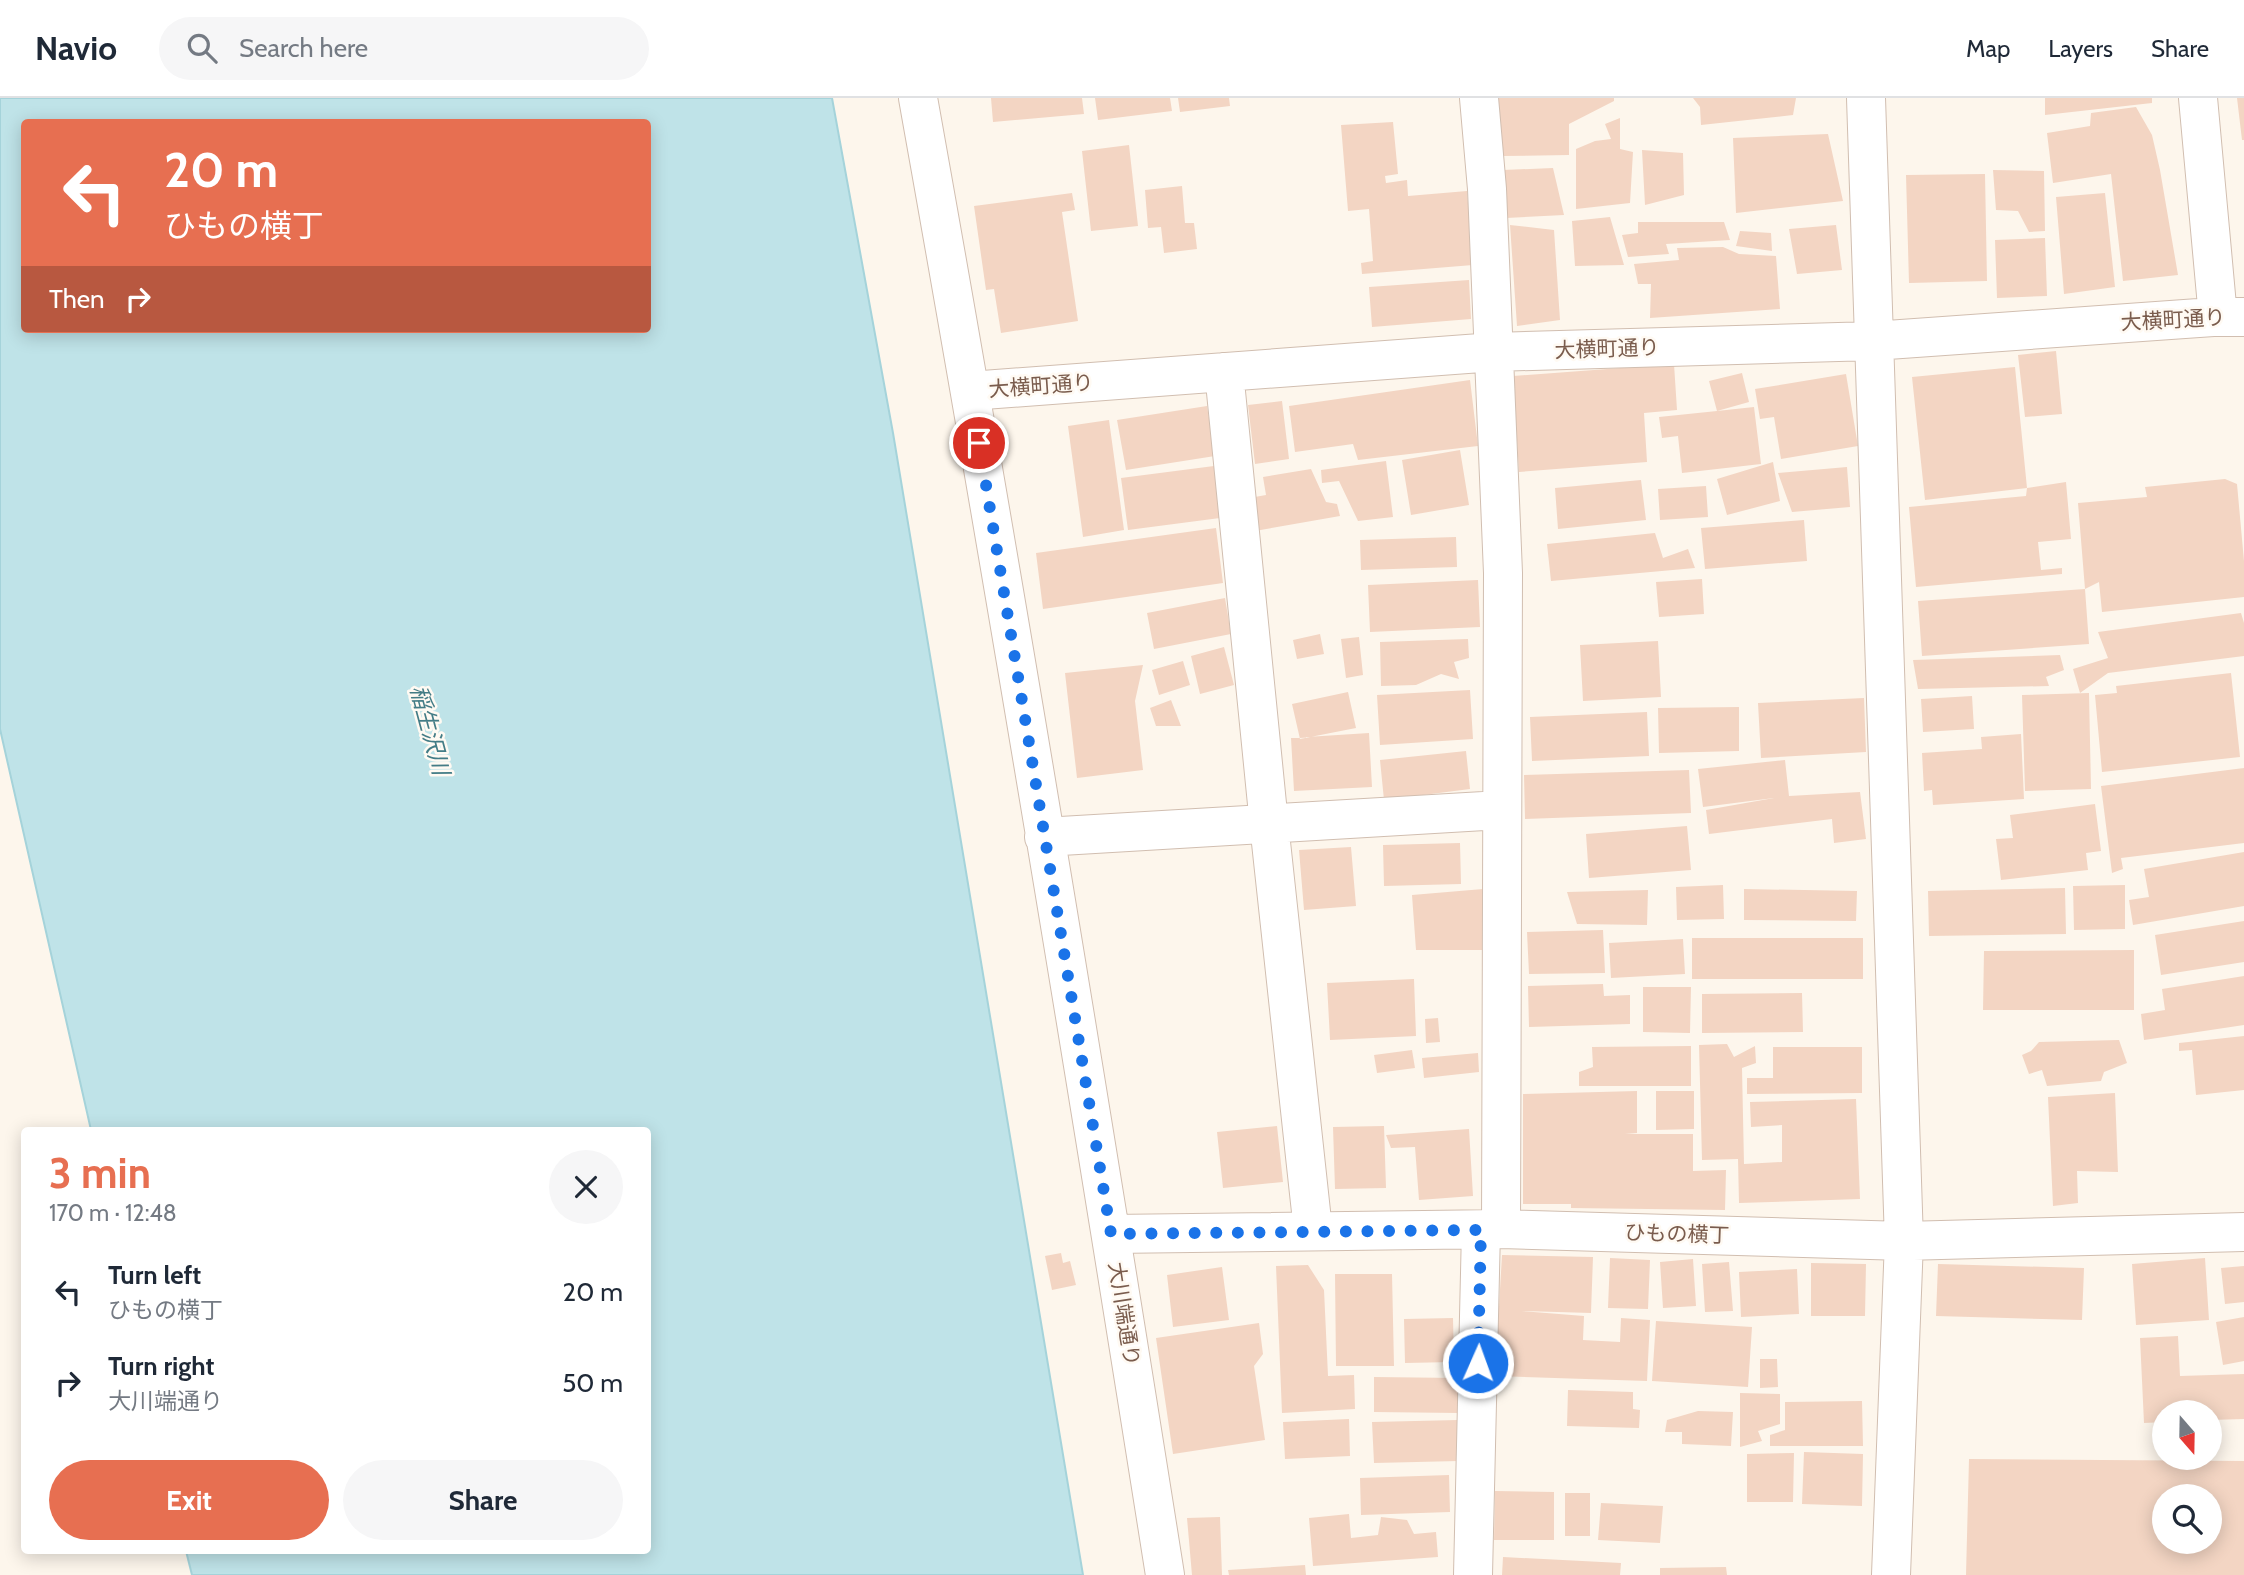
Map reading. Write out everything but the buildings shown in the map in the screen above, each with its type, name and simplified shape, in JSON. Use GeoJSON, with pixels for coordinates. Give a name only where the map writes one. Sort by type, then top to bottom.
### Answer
{"type":"FeatureCollection","features":[{"type":"Feature","properties":{"kind":"street","name":"大川端通り"},"geometry":{"type":"LineString","coordinates":[[918,98],[970,391],[1111,1234],[1165,1575]]}},
{"type":"Feature","properties":{"kind":"street"},"geometry":{"type":"LineString","coordinates":[[1473,1575],[1491,1230],[1501,810],[1503,573],[1488,189],[1479,98]]}},
{"type":"Feature","properties":{"kind":"street"},"geometry":{"type":"LineString","coordinates":[[1866,98],[1904,1241],[1891,1575]]}},
{"type":"Feature","properties":{"kind":"street"},"geometry":{"type":"LineString","coordinates":[[2198,98],[2231,317]]}},
{"type":"Feature","properties":{"kind":"street","name":"大横町通り"},"geometry":{"type":"LineString","coordinates":[[970,391],[1494,352],[1873,341],[2231,317]]}},
{"type":"Feature","properties":{"kind":"street"},"geometry":{"type":"LineString","coordinates":[[1224,372],[1313,1230]]}},
{"type":"Feature","properties":{"kind":"street"},"geometry":{"type":"LineString","coordinates":[[1044,838],[1501,810]]}},
{"type":"Feature","properties":{"kind":"street","name":"ひもの横丁"},"geometry":{"type":"LineString","coordinates":[[1111,1234],[1491,1230],[1904,1241],[2244,1232]]}},
{"type":"Feature","properties":{"kind":"water","name":"稲生沢川"},"geometry":{"type":"Polygon","coordinates":[[[0,98],[832,98],[893,433],[1083,1575],[192,1575],[187,1554],[651,1554],[651,1127],[90,1127],[0,729],[0,98]]]}},
{"type":"Feature","properties":{"kind":"route"},"geometry":{"type":"LineString","coordinates":[[979,443],[1111,1234],[1481,1230],[1478,1363]]}}]}
